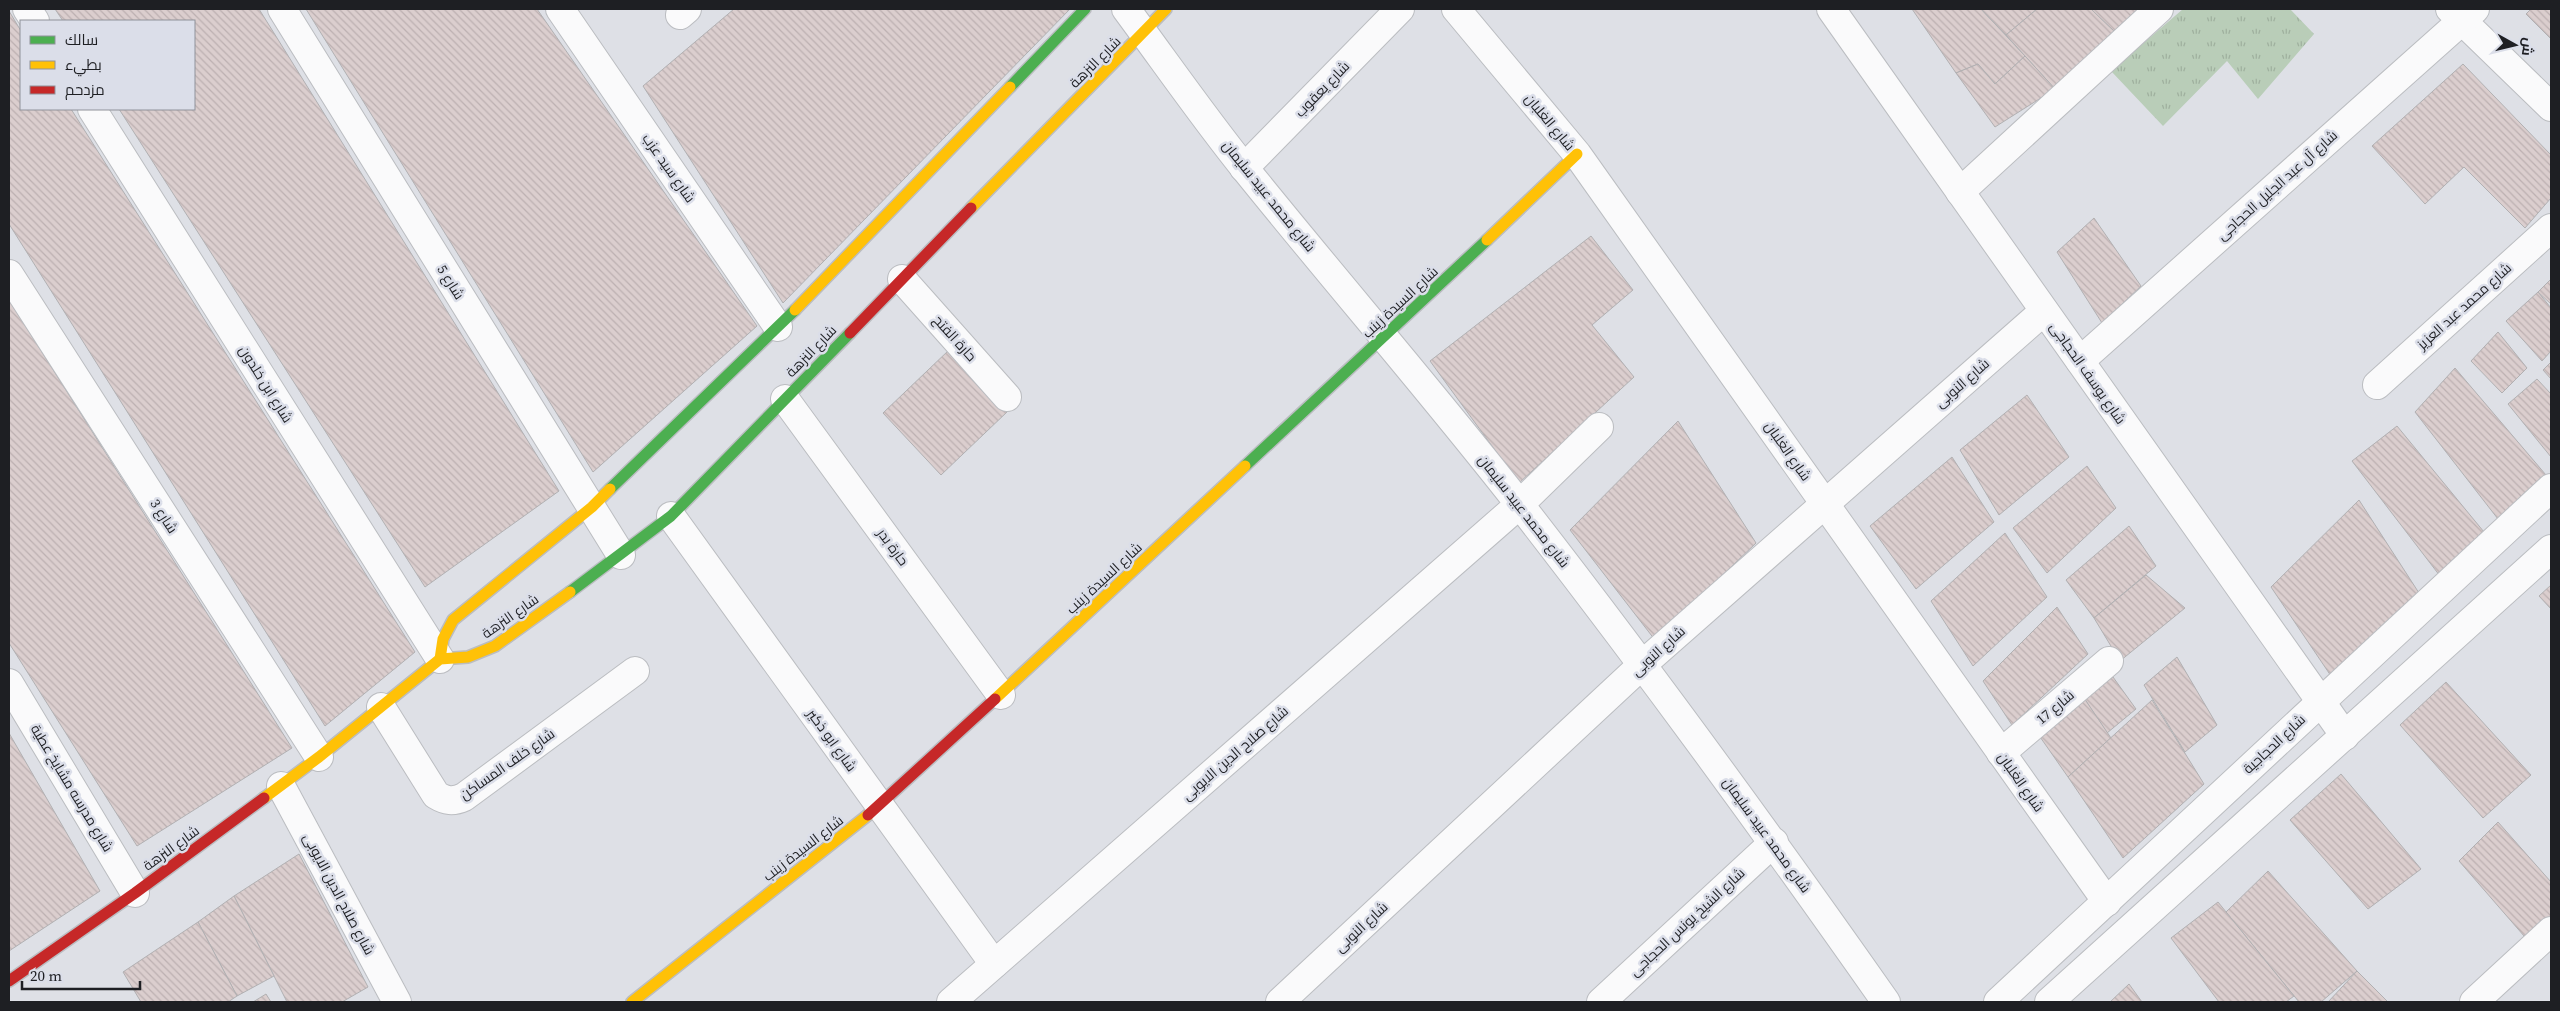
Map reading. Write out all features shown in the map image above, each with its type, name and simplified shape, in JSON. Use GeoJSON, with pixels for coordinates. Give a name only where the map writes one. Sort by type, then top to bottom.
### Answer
{"type":"FeatureCollection","features":[{"type":"Feature","properties":{"kind":"main road"},"geometry":{"type":"LineString","coordinates":[[440,659],[443,639],[453,620],[592,507],[778,327],[1085,9]]}},
{"type":"Feature","properties":{"kind":"main road","name":"شارع النزهة"},"geometry":{"type":"LineString","coordinates":[[9,981],[135,893],[319,758],[440,659],[460,660],[478,655],[495,646],[621,555],[671,516],[1166,9]]}},
{"type":"Feature","properties":{"kind":"main road","name":"شارع السيدة زينب"},"geometry":{"type":"LineString","coordinates":[[632,1002],[880,806],[1385,337],[1577,154]]}},
{"type":"Feature","properties":{"kind":"street"},"geometry":{"type":"LineString","coordinates":[[27,9],[34,20]]}},
{"type":"Feature","properties":{"kind":"street","name":"شارع 5"},"geometry":{"type":"LineString","coordinates":[[282,9],[621,555]]}},
{"type":"Feature","properties":{"kind":"street","name":"شارع سيد عزب"},"geometry":{"type":"LineString","coordinates":[[560,9],[778,327]]}},
{"type":"Feature","properties":{"kind":"street","name":"شارع محمد عبيد سليمان"},"geometry":{"type":"LineString","coordinates":[[1126,9],[1244,168],[1385,337],[1520,504],[1643,664],[1774,842],[1886,1002]]}},
{"type":"Feature","properties":{"kind":"street","name":"شارع يعقوب"},"geometry":{"type":"LineString","coordinates":[[1244,168],[1400,9]]}},
{"type":"Feature","properties":{"kind":"street","name":"شارع الغلبان"},"geometry":{"type":"LineString","coordinates":[[1456,9],[1577,154],[2107,902]]}},
{"type":"Feature","properties":{"kind":"street"},"geometry":{"type":"LineString","coordinates":[[1960,192],[2159,9]]}},
{"type":"Feature","properties":{"kind":"street","name":"شارع يوسف الحجاجى"},"geometry":{"type":"LineString","coordinates":[[1834,10],[1960,192],[2345,736]]}},
{"type":"Feature","properties":{"kind":"street"},"geometry":{"type":"LineString","coordinates":[[2462,13],[2551,107]]}},
{"type":"Feature","properties":{"kind":"street","name":"شارع آل عبد الجليل الحجاجى"},"geometry":{"type":"LineString","coordinates":[[2080,362],[2462,13]]}},
{"type":"Feature","properties":{"kind":"street","name":"شارع ابن خلدون"},"geometry":{"type":"LineString","coordinates":[[93,110],[440,659]]}},
{"type":"Feature","properties":{"kind":"street","name":"شارع محمد عبد العزيز"},"geometry":{"type":"LineString","coordinates":[[2377,385],[2551,228]]}},
{"type":"Feature","properties":{"kind":"street","name":"شارع 3"},"geometry":{"type":"LineString","coordinates":[[9,274],[319,758]]}},
{"type":"Feature","properties":{"kind":"street","name":"حارة الفتح"},"geometry":{"type":"LineString","coordinates":[[902,279],[1007,397]]}},
{"type":"Feature","properties":{"kind":"street","name":"شارع النوبى"},"geometry":{"type":"LineString","coordinates":[[1280,1002],[1643,664],[2044,310]]}},
{"type":"Feature","properties":{"kind":"street","name":"حارة بدر"},"geometry":{"type":"LineString","coordinates":[[785,400],[1000,695]]}},
{"type":"Feature","properties":{"kind":"street","name":"شارع صلاح الدين الايوبى"},"geometry":{"type":"LineString","coordinates":[[951,1002],[1520,504],[1599,428]]}},
{"type":"Feature","properties":{"kind":"street","name":"شارع الحجاجية"},"geometry":{"type":"LineString","coordinates":[[1998,1002],[2551,488]]}},
{"type":"Feature","properties":{"kind":"street","name":"شارع ابو ذكير"},"geometry":{"type":"LineString","coordinates":[[671,516],[994,964]]}},
{"type":"Feature","properties":{"kind":"street"},"geometry":{"type":"LineString","coordinates":[[2049,1002],[2551,549]]}},
{"type":"Feature","properties":{"kind":"street","name":"شارع 17"},"geometry":{"type":"LineString","coordinates":[[2001,753],[2109,661]]}},
{"type":"Feature","properties":{"kind":"street","name":"شارع خلف المساكن"},"geometry":{"type":"LineString","coordinates":[[381,707],[436,795],[444,800],[454,801],[464,797],[635,671]]}},
{"type":"Feature","properties":{"kind":"street","name":"شارع مدرسه مشايخ عطية"},"geometry":{"type":"LineString","coordinates":[[9,683],[135,893]]}},
{"type":"Feature","properties":{"kind":"street","name":"شارع صلاح الدين الايوبى"},"geometry":{"type":"LineString","coordinates":[[281,786],[398,1002]]}},
{"type":"Feature","properties":{"kind":"street","name":"شارع الشيخ يونس الحجاجى"},"geometry":{"type":"LineString","coordinates":[[1601,1002],[1774,842]]}},
{"type":"Feature","properties":{"kind":"street"},"geometry":{"type":"LineString","coordinates":[[2474,1002],[2551,931]]}},
{"type":"Feature","properties":{"kind":"green space"},"geometry":{"type":"Polygon","coordinates":[[[2183,9],[2290,9],[2314,34],[2258,99],[2227,61],[2163,126],[2111,71],[2183,9]]]}},
{"type":"Feature","properties":{"kind":"building"},"geometry":{"type":"Polygon","coordinates":[[[55,9],[259,9],[559,491],[425,587],[120,110],[195,110],[195,20],[62,20],[55,9]]]}},
{"type":"Feature","properties":{"kind":"building"},"geometry":{"type":"Polygon","coordinates":[[[306,9],[537,9],[757,326],[593,472],[306,9]]]}},
{"type":"Feature","properties":{"kind":"building"},"geometry":{"type":"Polygon","coordinates":[[[734,9],[1070,9],[783,303],[643,86],[734,9]]]}},
{"type":"Feature","properties":{"kind":"building"},"geometry":{"type":"Polygon","coordinates":[[[1912,9],[1981,9],[2025,56],[1995,84],[1978,64],[1956,73],[1912,9]]]}},
{"type":"Feature","properties":{"kind":"building"},"geometry":{"type":"Polygon","coordinates":[[[1981,9],[2037,9],[2006,35],[1981,9]]]}},
{"type":"Feature","properties":{"kind":"building"},"geometry":{"type":"Polygon","coordinates":[[[2037,9],[2091,9],[2114,31],[2055,89],[2006,35],[2037,9]]]}},
{"type":"Feature","properties":{"kind":"building"},"geometry":{"type":"Polygon","coordinates":[[[2091,9],[2138,9],[2114,31],[2091,9]]]}},
{"type":"Feature","properties":{"kind":"building"},"geometry":{"type":"Polygon","coordinates":[[[2531,9],[2551,9],[2551,39],[2526,14],[2531,9]]]}},
{"type":"Feature","properties":{"kind":"building"},"geometry":{"type":"Polygon","coordinates":[[[9,11],[20,29],[20,110],[72,110],[415,652],[325,726],[9,224],[9,11]]]}},
{"type":"Feature","properties":{"kind":"building"},"geometry":{"type":"Polygon","coordinates":[[[2025,56],[2055,89],[1995,127],[1956,73],[1978,64],[1995,84],[2025,56]]]}},
{"type":"Feature","properties":{"kind":"building"},"geometry":{"type":"Polygon","coordinates":[[[2463,64],[2551,155],[2551,198],[2525,228],[2464,167],[2425,204],[2372,146],[2463,64]]]}},
{"type":"Feature","properties":{"kind":"building"},"geometry":{"type":"Polygon","coordinates":[[[2094,218],[2141,286],[2102,323],[2057,252],[2094,218]]]}},
{"type":"Feature","properties":{"kind":"building"},"geometry":{"type":"Polygon","coordinates":[[[1591,236],[1633,290],[1592,325],[1634,377],[1519,483],[1430,361],[1591,236]]]}},
{"type":"Feature","properties":{"kind":"building"},"geometry":{"type":"Polygon","coordinates":[[[2551,279],[2551,304],[2538,292],[2551,279]]]}},
{"type":"Feature","properties":{"kind":"building"},"geometry":{"type":"Polygon","coordinates":[[[2538,292],[2551,308],[2551,351],[2542,361],[2506,321],[2538,292]]]}},
{"type":"Feature","properties":{"kind":"building"},"geometry":{"type":"Polygon","coordinates":[[[9,300],[292,748],[137,846],[9,643],[9,300]]]}},
{"type":"Feature","properties":{"kind":"building"},"geometry":{"type":"Polygon","coordinates":[[[2498,332],[2527,368],[2502,393],[2471,361],[2498,332]]]}},
{"type":"Feature","properties":{"kind":"building"},"geometry":{"type":"Polygon","coordinates":[[[949,350],[1007,412],[941,475],[883,413],[949,350]]]}},
{"type":"Feature","properties":{"kind":"building"},"geometry":{"type":"Polygon","coordinates":[[[2551,362],[2551,379],[2543,370],[2551,362]]]}},
{"type":"Feature","properties":{"kind":"building"},"geometry":{"type":"Polygon","coordinates":[[[2455,368],[2546,475],[2498,519],[2415,412],[2455,368]]]}},
{"type":"Feature","properties":{"kind":"building"},"geometry":{"type":"Polygon","coordinates":[[[2537,379],[2551,394],[2551,457],[2508,404],[2537,379]]]}},
{"type":"Feature","properties":{"kind":"building"},"geometry":{"type":"Polygon","coordinates":[[[2027,395],[2069,457],[1999,515],[1960,450],[2027,395]]]}},
{"type":"Feature","properties":{"kind":"building"},"geometry":{"type":"Polygon","coordinates":[[[1678,421],[1756,543],[1655,640],[1570,530],[1678,421]]]}},
{"type":"Feature","properties":{"kind":"building"},"geometry":{"type":"Polygon","coordinates":[[[2397,426],[2484,532],[2440,576],[2352,461],[2397,426]]]}},
{"type":"Feature","properties":{"kind":"building"},"geometry":{"type":"Polygon","coordinates":[[[1952,457],[1994,522],[1916,589],[1870,526],[1952,457]]]}},
{"type":"Feature","properties":{"kind":"building"},"geometry":{"type":"Polygon","coordinates":[[[2087,466],[2116,508],[2047,573],[2013,528],[2087,466]]]}},
{"type":"Feature","properties":{"kind":"building"},"geometry":{"type":"Polygon","coordinates":[[[2359,500],[2419,593],[2331,676],[2271,587],[2359,500]]]}},
{"type":"Feature","properties":{"kind":"building"},"geometry":{"type":"Polygon","coordinates":[[[2129,526],[2156,566],[2094,618],[2066,580],[2129,526]]]}},
{"type":"Feature","properties":{"kind":"building"},"geometry":{"type":"Polygon","coordinates":[[[2005,533],[2047,597],[1973,666],[1931,601],[2005,533]]]}},
{"type":"Feature","properties":{"kind":"building"},"geometry":{"type":"Polygon","coordinates":[[[2146,575],[2185,608],[2120,661],[2094,618],[2146,575]]]}},
{"type":"Feature","properties":{"kind":"building"},"geometry":{"type":"Polygon","coordinates":[[[2551,585],[2551,609],[2539,596],[2551,585]]]}},
{"type":"Feature","properties":{"kind":"building"},"geometry":{"type":"Polygon","coordinates":[[[2057,607],[2088,654],[2012,725],[1983,681],[2057,607]]]}},
{"type":"Feature","properties":{"kind":"building"},"geometry":{"type":"Polygon","coordinates":[[[2177,657],[2217,725],[2185,752],[2144,685],[2177,657]]]}},
{"type":"Feature","properties":{"kind":"building"},"geometry":{"type":"Polygon","coordinates":[[[2113,677],[2136,709],[2107,733],[2084,698],[2113,677]]]}},
{"type":"Feature","properties":{"kind":"building"},"geometry":{"type":"Polygon","coordinates":[[[2446,682],[2531,775],[2483,818],[2400,725],[2446,682]]]}},
{"type":"Feature","properties":{"kind":"building"},"geometry":{"type":"Polygon","coordinates":[[[2084,698],[2111,738],[2068,777],[2038,734],[2084,698]]]}},
{"type":"Feature","properties":{"kind":"building"},"geometry":{"type":"Polygon","coordinates":[[[2152,700],[2204,784],[2123,858],[2068,777],[2152,700]]]}},
{"type":"Feature","properties":{"kind":"building"},"geometry":{"type":"Polygon","coordinates":[[[9,733],[100,891],[9,951],[9,733]]]}},
{"type":"Feature","properties":{"kind":"building"},"geometry":{"type":"Polygon","coordinates":[[[2341,774],[2421,869],[2368,909],[2290,820],[2341,774]]]}},
{"type":"Feature","properties":{"kind":"building"},"geometry":{"type":"Polygon","coordinates":[[[2498,822],[2551,882],[2551,926],[2531,944],[2459,861],[2498,822]]]}},
{"type":"Feature","properties":{"kind":"building"},"geometry":{"type":"Polygon","coordinates":[[[299,854],[368,987],[342,1002],[287,1002],[234,896],[299,854]]]}},
{"type":"Feature","properties":{"kind":"building"},"geometry":{"type":"Polygon","coordinates":[[[2268,871],[2357,971],[2321,1002],[2299,1002],[2226,912],[2268,871]]]}},
{"type":"Feature","properties":{"kind":"building"},"geometry":{"type":"Polygon","coordinates":[[[234,896],[274,976],[237,996],[198,922],[234,896]]]}},
{"type":"Feature","properties":{"kind":"building"},"geometry":{"type":"Polygon","coordinates":[[[2218,902],[2294,996],[2286,1002],[2219,1002],[2171,938],[2218,902]]]}},
{"type":"Feature","properties":{"kind":"building"},"geometry":{"type":"Polygon","coordinates":[[[198,922],[237,996],[228,1002],[141,1002],[123,972],[198,922]]]}},
{"type":"Feature","properties":{"kind":"building"},"geometry":{"type":"Polygon","coordinates":[[[2357,971],[2388,1002],[2328,1002],[2357,971]]]}},
{"type":"Feature","properties":{"kind":"building"},"geometry":{"type":"Polygon","coordinates":[[[2129,984],[2142,1002],[2110,1002],[2129,984]]]}},
{"type":"Feature","properties":{"kind":"building"},"geometry":{"type":"Polygon","coordinates":[[[266,994],[271,1002],[253,1002],[266,994]]]}},
{"type":"Feature","properties":{"kind":"traffic: fast"},"geometry":{"type":"LineString","coordinates":[[1010,87],[1085,9]]}},
{"type":"Feature","properties":{"kind":"traffic: fast"},"geometry":{"type":"LineString","coordinates":[[1245,466],[1487,240]]}},
{"type":"Feature","properties":{"kind":"traffic: fast"},"geometry":{"type":"LineString","coordinates":[[610,489],[795,310]]}},
{"type":"Feature","properties":{"kind":"traffic: fast"},"geometry":{"type":"LineString","coordinates":[[570,592],[671,516],[850,333]]}},
{"type":"Feature","properties":{"kind":"traffic: slow"},"geometry":{"type":"LineString","coordinates":[[971,208],[1166,9]]}},
{"type":"Feature","properties":{"kind":"traffic: slow"},"geometry":{"type":"LineString","coordinates":[[795,310],[1010,87]]}},
{"type":"Feature","properties":{"kind":"traffic: slow"},"geometry":{"type":"LineString","coordinates":[[1487,240],[1577,154]]}},
{"type":"Feature","properties":{"kind":"traffic: slow"},"geometry":{"type":"LineString","coordinates":[[995,699],[1245,466]]}},
{"type":"Feature","properties":{"kind":"traffic: slow"},"geometry":{"type":"LineString","coordinates":[[440,659],[443,639],[453,620],[592,507],[610,489]]}},
{"type":"Feature","properties":{"kind":"traffic: slow"},"geometry":{"type":"LineString","coordinates":[[264,798],[319,757],[440,659],[468,657],[495,646],[570,592]]}},
{"type":"Feature","properties":{"kind":"traffic: slow"},"geometry":{"type":"LineString","coordinates":[[632,1002],[868,815]]}},
{"type":"Feature","properties":{"kind":"traffic: jam"},"geometry":{"type":"LineString","coordinates":[[850,333],[971,208]]}},
{"type":"Feature","properties":{"kind":"traffic: jam"},"geometry":{"type":"LineString","coordinates":[[868,815],[995,699]]}},
{"type":"Feature","properties":{"kind":"traffic: jam"},"geometry":{"type":"LineString","coordinates":[[9,981],[135,893],[264,798]]}}]}
